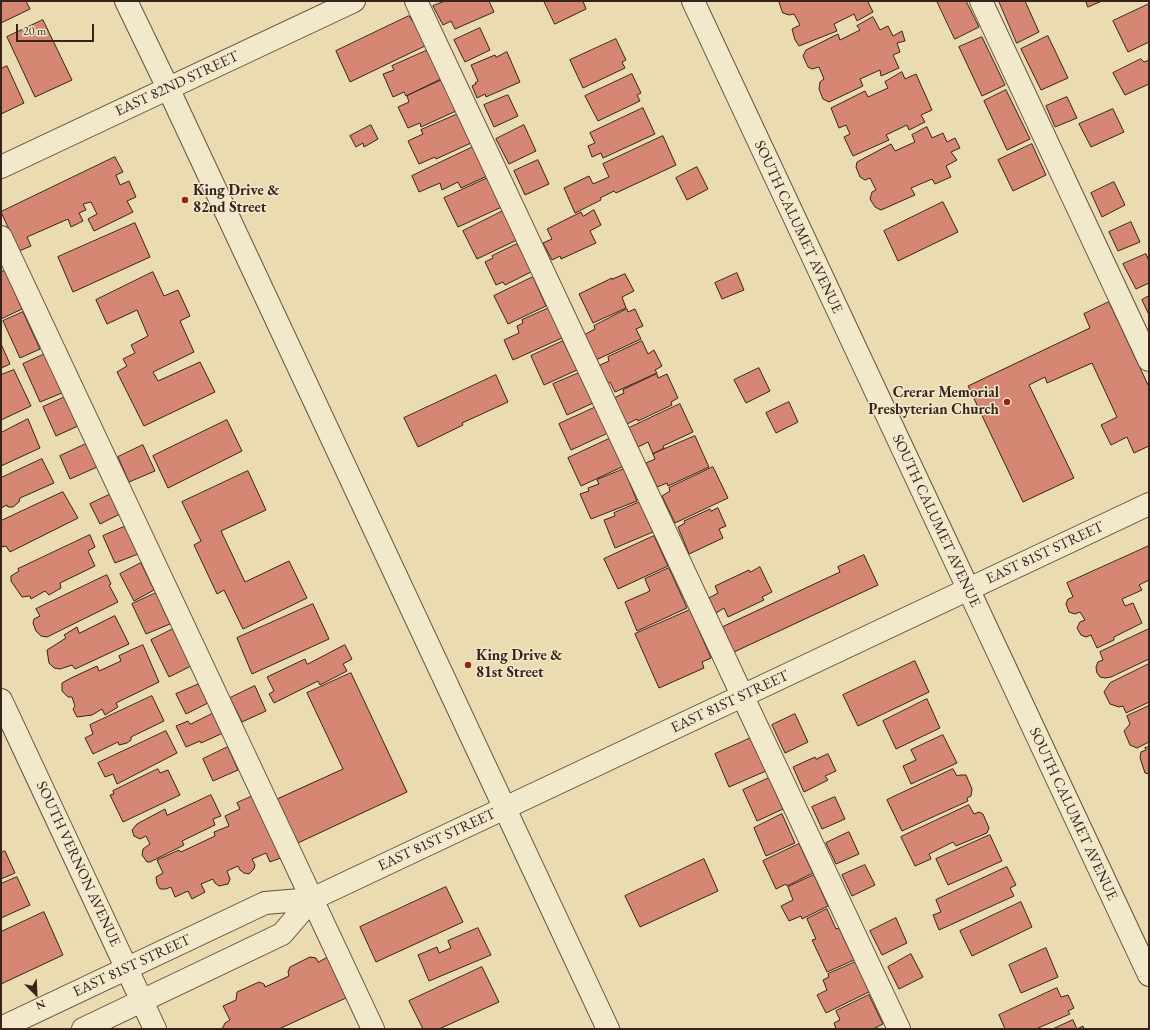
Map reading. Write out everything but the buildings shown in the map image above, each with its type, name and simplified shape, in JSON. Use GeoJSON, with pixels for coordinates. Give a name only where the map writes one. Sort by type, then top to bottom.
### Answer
{"type":"FeatureCollection","features":[{"type":"Feature","properties":{"kind":"street"},"geometry":{"type":"LineString","coordinates":[[126,1],[608,1029]]}},
{"type":"Feature","properties":{"kind":"street","name":"EAST 82ND STREET"},"geometry":{"type":"LineString","coordinates":[[1,167],[354,1]]}},
{"type":"Feature","properties":{"kind":"street"},"geometry":{"type":"LineString","coordinates":[[416,1],[899,1029]]}},
{"type":"Feature","properties":{"kind":"street","name":"SOUTH CALUMET AVENUE"},"geometry":{"type":"LineString","coordinates":[[693,1],[1149,975]]}},
{"type":"Feature","properties":{"kind":"street"},"geometry":{"type":"LineString","coordinates":[[981,1],[1149,360]]}},
{"type":"Feature","properties":{"kind":"street"},"geometry":{"type":"LineString","coordinates":[[1,237],[373,1029]]}},
{"type":"Feature","properties":{"kind":"street","name":"EAST 81ST STREET"},"geometry":{"type":"LineString","coordinates":[[1,1028],[265,903],[312,899],[1149,504]]}},
{"type":"Feature","properties":{"kind":"street","name":"SOUTH VERNON AVENUE"},"geometry":{"type":"LineString","coordinates":[[1,700],[155,1029]]}},
{"type":"Feature","properties":{"kind":"street","name":"EAST 81ST STREET"},"geometry":{"type":"LineString","coordinates":[[83,1029],[282,934],[312,899]]}},
{"type":"Feature","properties":{"kind":"place","name":"King Drive & 82nd Street"},"geometry":{"type":"Point","coordinates":[185,200]}},
{"type":"Feature","properties":{"kind":"place","name":"Crerar Memorial Presbyterian Church"},"geometry":{"type":"Point","coordinates":[1007,402]}},
{"type":"Feature","properties":{"kind":"place","name":"King Drive & 81st Street"},"geometry":{"type":"Point","coordinates":[468,665]}}]}
